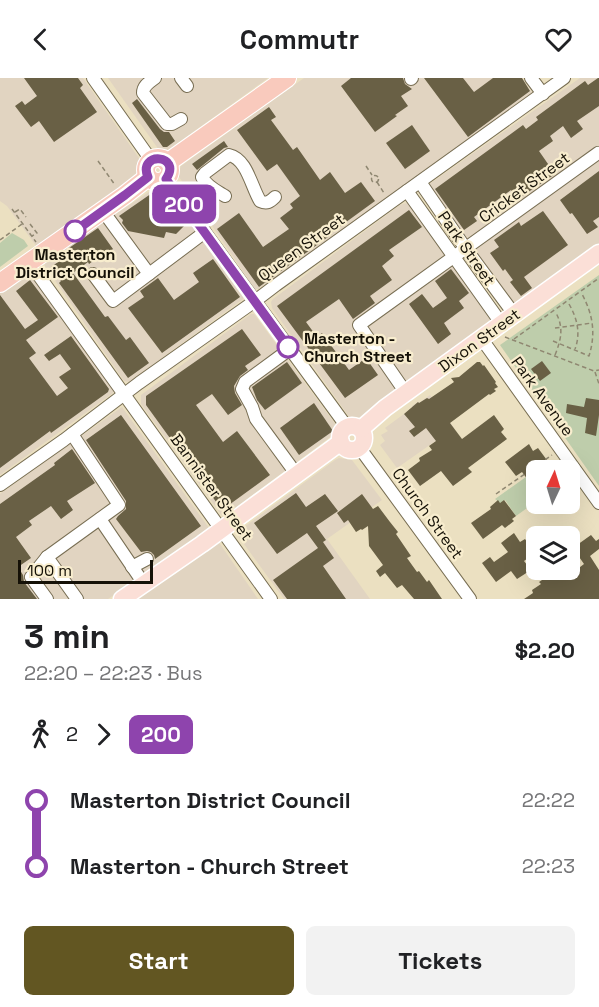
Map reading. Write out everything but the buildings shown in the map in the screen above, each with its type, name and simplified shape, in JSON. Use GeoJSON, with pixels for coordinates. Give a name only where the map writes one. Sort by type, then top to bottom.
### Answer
{"type":"FeatureCollection","features":[{"type":"Feature","properties":{"kind":"highway"},"geometry":{"type":"LineString","coordinates":[[0,283],[287,78]]}},
{"type":"Feature","properties":{"kind":"main road","name":"Dixon Street"},"geometry":{"type":"LineString","coordinates":[[122,599],[297,475],[350,433],[599,253]]}},
{"type":"Feature","properties":{"kind":"main road"},"geometry":{"type":"LineString","coordinates":[[350,433],[344,446],[350,449],[359,447]]}},
{"type":"Feature","properties":{"kind":"street"},"geometry":{"type":"LineString","coordinates":[[93,78],[350,433]]}},
{"type":"Feature","properties":{"kind":"street"},"geometry":{"type":"LineString","coordinates":[[155,78],[146,85],[143,93],[167,124],[181,120]]}},
{"type":"Feature","properties":{"kind":"street"},"geometry":{"type":"LineString","coordinates":[[531,78],[543,94]]}},
{"type":"Feature","properties":{"kind":"street","name":"Queen Street"},"geometry":{"type":"LineString","coordinates":[[0,485],[564,78]]}},
{"type":"Feature","properties":{"kind":"street","name":"Cricket Street"},"geometry":{"type":"LineString","coordinates":[[406,393],[359,325],[599,154]]}},
{"type":"Feature","properties":{"kind":"street"},"geometry":{"type":"LineString","coordinates":[[225,196],[208,185],[202,177],[229,155],[241,162],[260,201],[269,202],[275,197]]}},
{"type":"Feature","properties":{"kind":"street","name":"Park Street"},"geometry":{"type":"LineString","coordinates":[[420,183],[466,249],[497,327]]}},
{"type":"Feature","properties":{"kind":"street","name":"Park Street"},"geometry":{"type":"LineString","coordinates":[[407,191],[454,258],[497,327]]}},
{"type":"Feature","properties":{"kind":"street"},"geometry":{"type":"LineString","coordinates":[[103,211],[149,274]]}},
{"type":"Feature","properties":{"kind":"street"},"geometry":{"type":"LineString","coordinates":[[93,274],[113,301],[205,232]]}},
{"type":"Feature","properties":{"kind":"street","name":"Bannister Street"},"geometry":{"type":"LineString","coordinates":[[29,262],[272,599]]}},
{"type":"Feature","properties":{"kind":"street","name":"Park Avenue"},"geometry":{"type":"LineString","coordinates":[[497,327],[560,449],[599,503]]}},
{"type":"Feature","properties":{"kind":"street"},"geometry":{"type":"LineString","coordinates":[[290,350],[245,382],[242,389],[256,419],[297,475]]}},
{"type":"Feature","properties":{"kind":"street"},"geometry":{"type":"LineString","coordinates":[[47,599],[31,577],[47,557],[119,505],[72,434]]}},
{"type":"Feature","properties":{"kind":"street","name":"Church Street"},"geometry":{"type":"LineString","coordinates":[[359,447],[470,599]]}},
{"type":"Feature","properties":{"kind":"street"},"geometry":{"type":"LineString","coordinates":[[100,519],[144,584]]}},
{"type":"Feature","properties":{"kind":"street"},"geometry":{"type":"LineString","coordinates":[[47,557],[77,599]]}},
{"type":"Feature","properties":{"kind":"street"},"geometry":{"type":"LineString","coordinates":[[132,567],[147,559]]}},
{"type":"Feature","properties":{"kind":"path"},"geometry":{"type":"LineString","coordinates":[[98,161],[117,187]]}},
{"type":"Feature","properties":{"kind":"path"},"geometry":{"type":"LineString","coordinates":[[366,166],[373,176],[378,177],[377,182],[386,195]]}},
{"type":"Feature","properties":{"kind":"path"},"geometry":{"type":"LineString","coordinates":[[12,209],[37,243]]}},
{"type":"Feature","properties":{"kind":"path"},"geometry":{"type":"LineString","coordinates":[[15,213],[20,209],[26,218]]}},
{"type":"Feature","properties":{"kind":"path"},"geometry":{"type":"LineString","coordinates":[[0,240],[23,224]]}},
{"type":"Feature","properties":{"kind":"path"},"geometry":{"type":"LineString","coordinates":[[30,224],[37,232],[32,236]]}},
{"type":"Feature","properties":{"kind":"path"},"geometry":{"type":"LineString","coordinates":[[513,340],[599,278]]}},
{"type":"Feature","properties":{"kind":"path"},"geometry":{"type":"LineString","coordinates":[[553,341],[589,356],[593,340],[593,323],[582,294]]}},
{"type":"Feature","properties":{"kind":"path"},"geometry":{"type":"LineString","coordinates":[[569,304],[577,326],[578,338],[574,350]]}},
{"type":"Feature","properties":{"kind":"path"},"geometry":{"type":"LineString","coordinates":[[554,356],[562,334],[556,313]]}},
{"type":"Feature","properties":{"kind":"path"},"geometry":{"type":"LineString","coordinates":[[555,328],[593,323]]}},
{"type":"Feature","properties":{"kind":"path"},"geometry":{"type":"LineString","coordinates":[[497,327],[513,340],[594,371],[599,369]]}},
{"type":"Feature","properties":{"kind":"path"},"geometry":{"type":"LineString","coordinates":[[594,371],[599,384]]}},
{"type":"Feature","properties":{"kind":"path"},"geometry":{"type":"LineString","coordinates":[[496,494],[560,449]]}},
{"type":"Feature","properties":{"kind":"shaded area"},"geometry":{"type":"Polygon","coordinates":[[[0,78],[83,78],[141,161],[136,177],[37,247],[7,206],[0,201],[0,78]]]}},
{"type":"Feature","properties":{"kind":"shaded area"},"geometry":{"type":"Polygon","coordinates":[[[108,78],[268,78],[167,151],[159,150],[108,78]]]}},
{"type":"Feature","properties":{"kind":"shaded area"},"geometry":{"type":"Polygon","coordinates":[[[304,78],[522,78],[533,95],[255,289],[179,177],[179,171],[181,166],[304,78]]]}},
{"type":"Feature","properties":{"kind":"shaded area"},"geometry":{"type":"Polygon","coordinates":[[[580,78],[599,78],[599,244],[514,304],[510,302],[428,185],[580,78]]]}},
{"type":"Feature","properties":{"kind":"shaded area"},"geometry":{"type":"Polygon","coordinates":[[[158,186],[166,191],[243,295],[243,299],[129,382],[124,381],[45,266],[45,261],[158,186]]]}},
{"type":"Feature","properties":{"kind":"shaded area"},"geometry":{"type":"Polygon","coordinates":[[[409,204],[491,319],[360,421],[354,421],[272,308],[271,302],[400,205],[409,204]]]}},
{"type":"Feature","properties":{"kind":"shaded area"},"geometry":{"type":"Polygon","coordinates":[[[25,273],[32,275],[115,390],[0,475],[0,291],[25,273]]]}},
{"type":"Feature","properties":{"kind":"shaded area"},"geometry":{"type":"Polygon","coordinates":[[[254,314],[336,425],[337,432],[223,517],[141,404],[141,395],[254,314]]]}},
{"type":"Feature","properties":{"kind":"shaded area"},"geometry":{"type":"Polygon","coordinates":[[[430,395],[454,428],[397,468],[380,445],[385,441],[381,435],[388,431],[385,428],[430,395]]]}},
{"type":"Feature","properties":{"kind":"shaded area"},"geometry":{"type":"Polygon","coordinates":[[[122,407],[209,528],[108,599],[0,599],[0,494],[122,407]]]}},
{"type":"Feature","properties":{"kind":"shaded area"},"geometry":{"type":"Polygon","coordinates":[[[339,458],[352,460],[382,500],[327,539],[370,599],[284,599],[236,533],[339,458]]]}},
{"type":"Feature","properties":{"kind":"shaded area"},"geometry":{"type":"Polygon","coordinates":[[[218,541],[258,599],[135,599],[218,541]]]}},
{"type":"Feature","properties":{"kind":"green space"},"geometry":{"type":"Polygon","coordinates":[[[12,233],[24,240],[28,246],[0,267],[0,243],[12,233]]]}},
{"type":"Feature","properties":{"kind":"green space"},"geometry":{"type":"Polygon","coordinates":[[[599,275],[599,486],[500,345],[599,275]]]}},
{"type":"Feature","properties":{"kind":"green space"},"geometry":{"type":"Polygon","coordinates":[[[526,477],[526,509],[516,516],[505,500],[500,503],[495,499],[526,477]]]}},
{"type":"Feature","properties":{"kind":"bus line","name":"200"},"geometry":{"type":"LineString","coordinates":[[75,231],[148,177],[147,164],[151,160],[163,159],[169,165],[170,170],[166,179],[288,347]]}},
{"type":"Feature","properties":{"kind":"place","name":"Masterton District Council"},"geometry":{"type":"Point","coordinates":[75,231]}},
{"type":"Feature","properties":{"kind":"place","name":"Masterton - Church Street"},"geometry":{"type":"Point","coordinates":[288,347]}}]}
